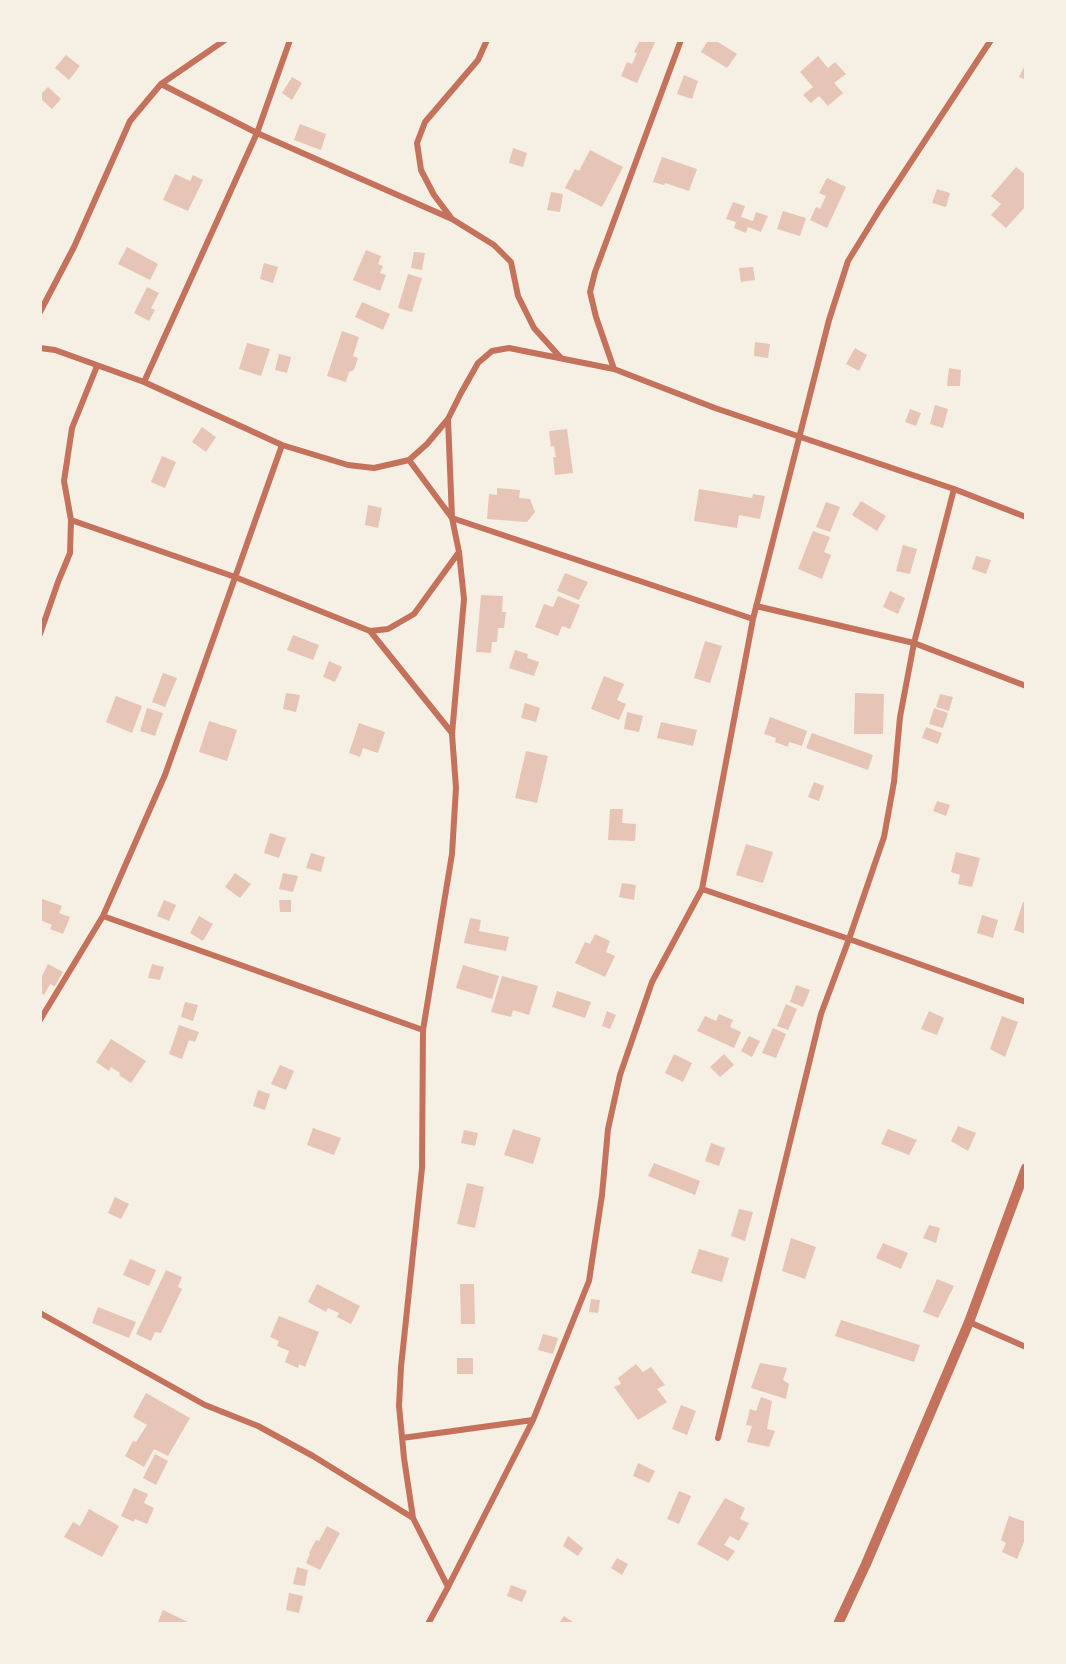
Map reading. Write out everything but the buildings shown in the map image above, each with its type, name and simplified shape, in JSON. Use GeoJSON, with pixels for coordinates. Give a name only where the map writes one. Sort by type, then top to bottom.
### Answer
{"type":"FeatureCollection","features":[{"type":"Feature","properties":{"kind":"street"},"geometry":{"type":"LineString","coordinates":[[208,40],[213,48]]}},
{"type":"Feature","properties":{"kind":"street"},"geometry":{"type":"LineString","coordinates":[[40,312],[74,247],[130,121],[161,84],[225,40]]}},
{"type":"Feature","properties":{"kind":"street"},"geometry":{"type":"LineString","coordinates":[[144,382],[257,134],[290,40]]}},
{"type":"Feature","properties":{"kind":"street"},"geometry":{"type":"LineString","coordinates":[[452,219],[434,195],[422,170],[417,142],[425,122],[478,60],[487,40]]}},
{"type":"Feature","properties":{"kind":"street"},"geometry":{"type":"LineString","coordinates":[[614,369],[590,292],[595,272],[681,40]]}},
{"type":"Feature","properties":{"kind":"street"},"geometry":{"type":"LineString","coordinates":[[428,1623],[533,1420],[590,1281],[602,1195],[608,1129],[620,1075],[652,982],[702,889],[756,606],[829,320],[848,261],[991,40]]}},
{"type":"Feature","properties":{"kind":"street"},"geometry":{"type":"LineString","coordinates":[[161,84],[257,134],[452,219],[494,245],[511,262],[518,296],[534,328],[561,358]]}},
{"type":"Feature","properties":{"kind":"street"},"geometry":{"type":"LineString","coordinates":[[40,348],[55,350],[144,382],[282,445],[348,465],[374,468],[409,460],[427,444],[448,419],[478,363],[492,351],[509,348],[614,369],[715,408],[954,489],[1026,517]]}},
{"type":"Feature","properties":{"kind":"street"},"geometry":{"type":"LineString","coordinates":[[40,634],[70,553],[71,520],[64,480],[72,428],[97,366]]}},
{"type":"Feature","properties":{"kind":"street"},"geometry":{"type":"LineString","coordinates":[[448,419],[452,518],[459,552],[464,599],[452,734],[456,789],[452,854],[423,1030],[422,1168],[401,1366],[399,1406],[413,1518],[448,1587]]}},
{"type":"Feature","properties":{"kind":"street"},"geometry":{"type":"LineString","coordinates":[[40,1020],[103,916],[165,775],[282,445]]}},
{"type":"Feature","properties":{"kind":"street"},"geometry":{"type":"LineString","coordinates":[[409,460],[452,518],[753,620]]}},
{"type":"Feature","properties":{"kind":"street"},"geometry":{"type":"LineString","coordinates":[[718,1438],[820,1014],[884,837],[894,782],[900,717],[914,643],[954,489]]}},
{"type":"Feature","properties":{"kind":"street"},"geometry":{"type":"LineString","coordinates":[[71,520],[235,577],[370,631],[388,629],[414,614],[459,552]]}},
{"type":"Feature","properties":{"kind":"street"},"geometry":{"type":"LineString","coordinates":[[756,606],[914,643],[1026,686]]}},
{"type":"Feature","properties":{"kind":"street"},"geometry":{"type":"LineString","coordinates":[[370,631],[452,734]]}},
{"type":"Feature","properties":{"kind":"street"},"geometry":{"type":"LineString","coordinates":[[702,889],[1026,1002]]}},
{"type":"Feature","properties":{"kind":"street"},"geometry":{"type":"LineString","coordinates":[[103,916],[423,1030]]}},
{"type":"Feature","properties":{"kind":"street"},"geometry":{"type":"LineString","coordinates":[[838,1623],[866,1564],[969,1322],[1026,1168]]}},
{"type":"Feature","properties":{"kind":"street"},"geometry":{"type":"LineString","coordinates":[[40,1313],[205,1405],[258,1426],[313,1456],[413,1518]]}},
{"type":"Feature","properties":{"kind":"street"},"geometry":{"type":"LineString","coordinates":[[969,1322],[1026,1347]]}},
{"type":"Feature","properties":{"kind":"street"},"geometry":{"type":"LineString","coordinates":[[402,1438],[533,1420]]}}]}
